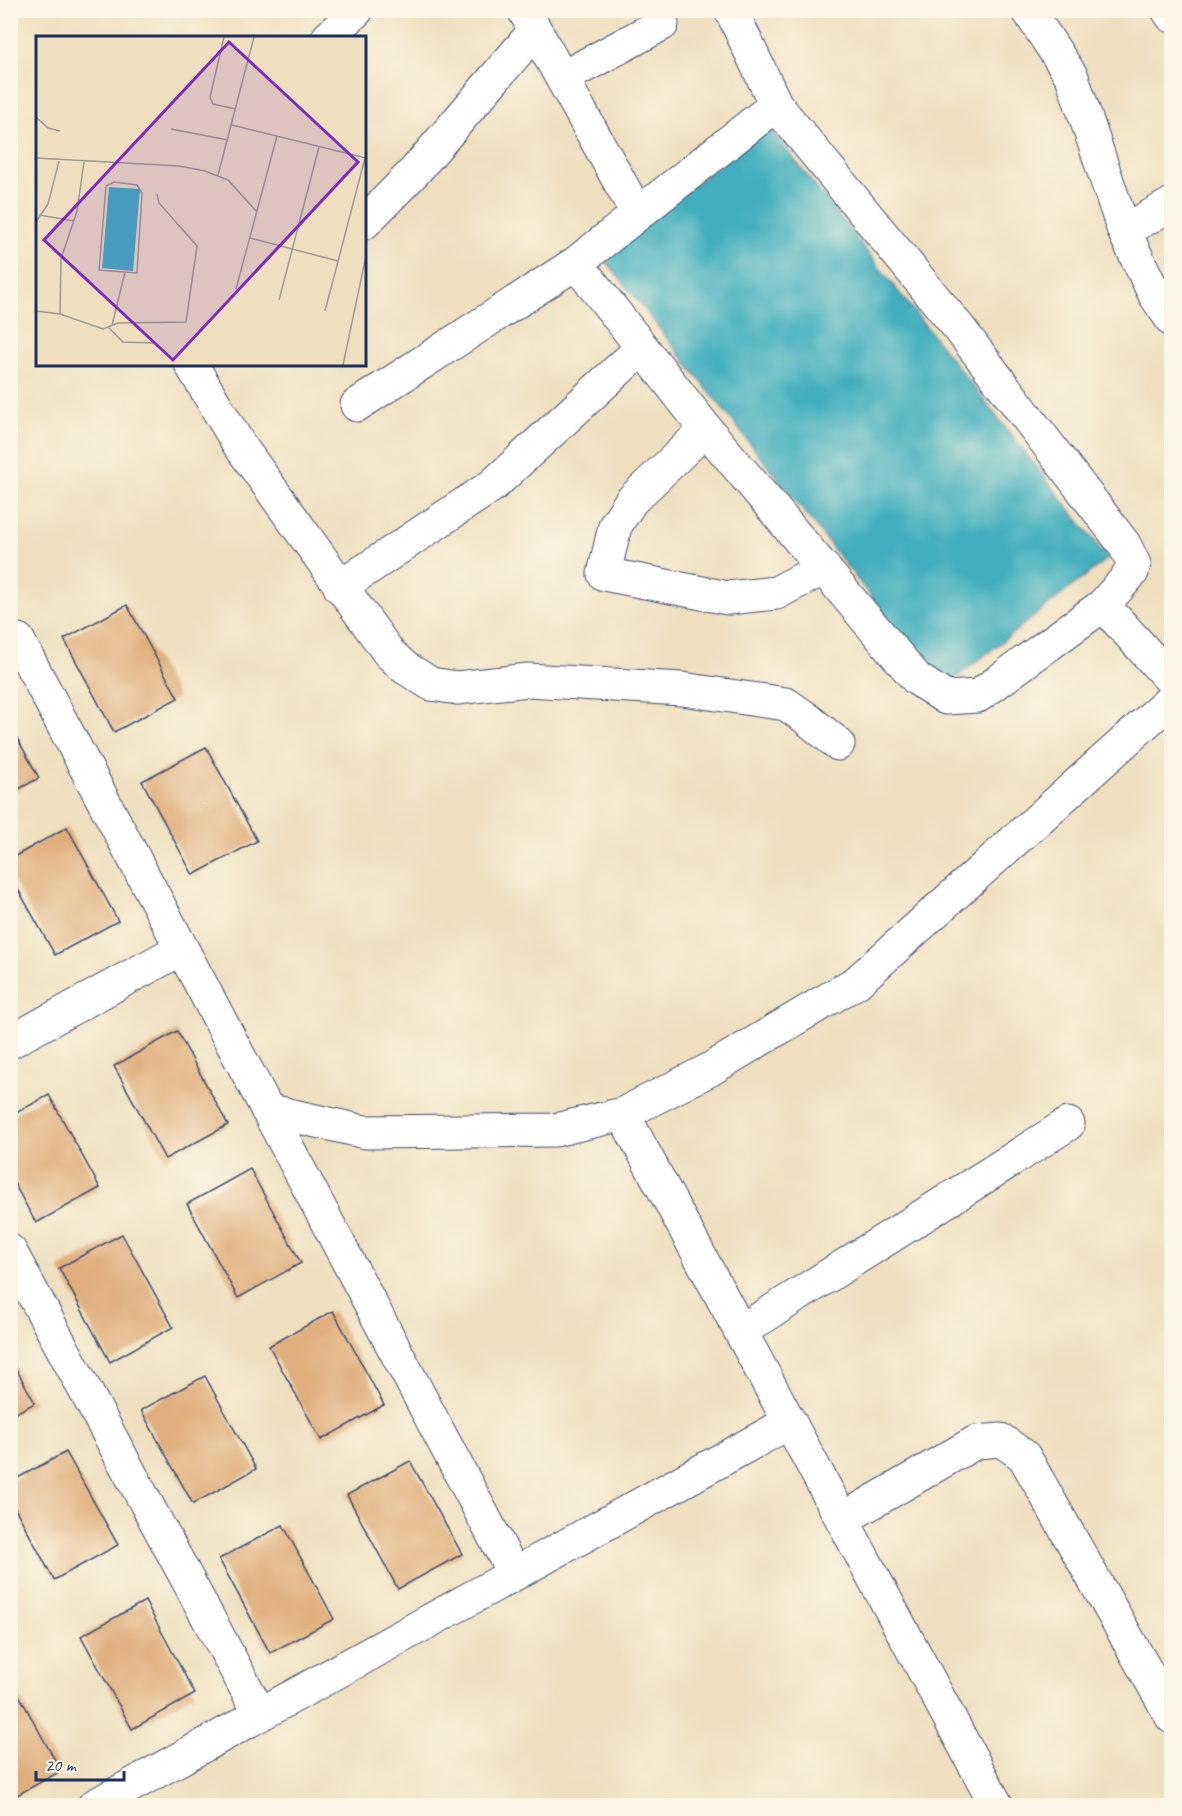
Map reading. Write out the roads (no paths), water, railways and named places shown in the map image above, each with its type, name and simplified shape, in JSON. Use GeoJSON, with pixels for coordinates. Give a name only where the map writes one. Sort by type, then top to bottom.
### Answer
{"type":"FeatureCollection","features":[{"type":"Feature","properties":{"kind":"street"},"geometry":{"type":"LineString","coordinates":[[330,36],[357,10]]}},
{"type":"Feature","properties":{"kind":"street"},"geometry":{"type":"LineString","coordinates":[[576,264],[706,429],[917,679],[946,698],[978,696],[1103,605],[1131,572],[1134,564],[1125,544],[959,328],[776,105],[731,10]]}},
{"type":"Feature","properties":{"kind":"street"},"geometry":{"type":"LineString","coordinates":[[1028,10],[1072,76],[1124,231],[1155,295],[1172,320]]}},
{"type":"Feature","properties":{"kind":"street"},"geometry":{"type":"LineString","coordinates":[[1168,10],[1172,16]]}},
{"type":"Feature","properties":{"kind":"street"},"geometry":{"type":"LineString","coordinates":[[366,221],[415,171],[530,21],[637,213]]}},
{"type":"Feature","properties":{"kind":"street"},"geometry":{"type":"LineString","coordinates":[[562,78],[662,24]]}},
{"type":"Feature","properties":{"kind":"street"},"geometry":{"type":"LineString","coordinates":[[357,405],[576,264],[637,213],[776,105]]}},
{"type":"Feature","properties":{"kind":"street"},"geometry":{"type":"LineString","coordinates":[[1124,231],[1172,204]]}},
{"type":"Feature","properties":{"kind":"street"},"geometry":{"type":"LineString","coordinates":[[340,586],[494,485],[642,348]]}},
{"type":"Feature","properties":{"kind":"street"},"geometry":{"type":"LineString","coordinates":[[192,366],[238,443],[389,653],[404,667],[431,684],[457,688],[528,680],[682,689],[786,704],[838,744]]}},
{"type":"Feature","properties":{"kind":"street"},"geometry":{"type":"LineString","coordinates":[[706,429],[631,501],[615,526],[604,574],[728,598],[776,593],[824,568]]}},
{"type":"Feature","properties":{"kind":"street"},"geometry":{"type":"LineString","coordinates":[[1103,605],[1172,681]]}},
{"type":"Feature","properties":{"kind":"street"},"geometry":{"type":"LineString","coordinates":[[18,640],[514,1574]]}},
{"type":"Feature","properties":{"kind":"street"},"geometry":{"type":"LineString","coordinates":[[267,1110],[365,1132],[555,1130],[623,1114],[709,1070],[857,982],[1172,699]]}},
{"type":"Feature","properties":{"kind":"street"},"geometry":{"type":"LineString","coordinates":[[10,1042],[181,949]]}},
{"type":"Feature","properties":{"kind":"street"},"geometry":{"type":"LineString","coordinates":[[623,1114],[998,1806]]}},
{"type":"Feature","properties":{"kind":"street"},"geometry":{"type":"LineString","coordinates":[[741,1331],[1068,1124]]}},
{"type":"Feature","properties":{"kind":"street"},"geometry":{"type":"LineString","coordinates":[[10,1251],[260,1714]]}},
{"type":"Feature","properties":{"kind":"street"},"geometry":{"type":"LineString","coordinates":[[94,1806],[790,1422]]}},
{"type":"Feature","properties":{"kind":"street"},"geometry":{"type":"LineString","coordinates":[[843,1520],[976,1442],[1001,1440],[1024,1456],[1172,1717]]}},
{"type":"Feature","properties":{"kind":"water"},"geometry":{"type":"Polygon","coordinates":[[[768,126],[1108,558],[943,688],[603,257],[768,126]]]}}]}
